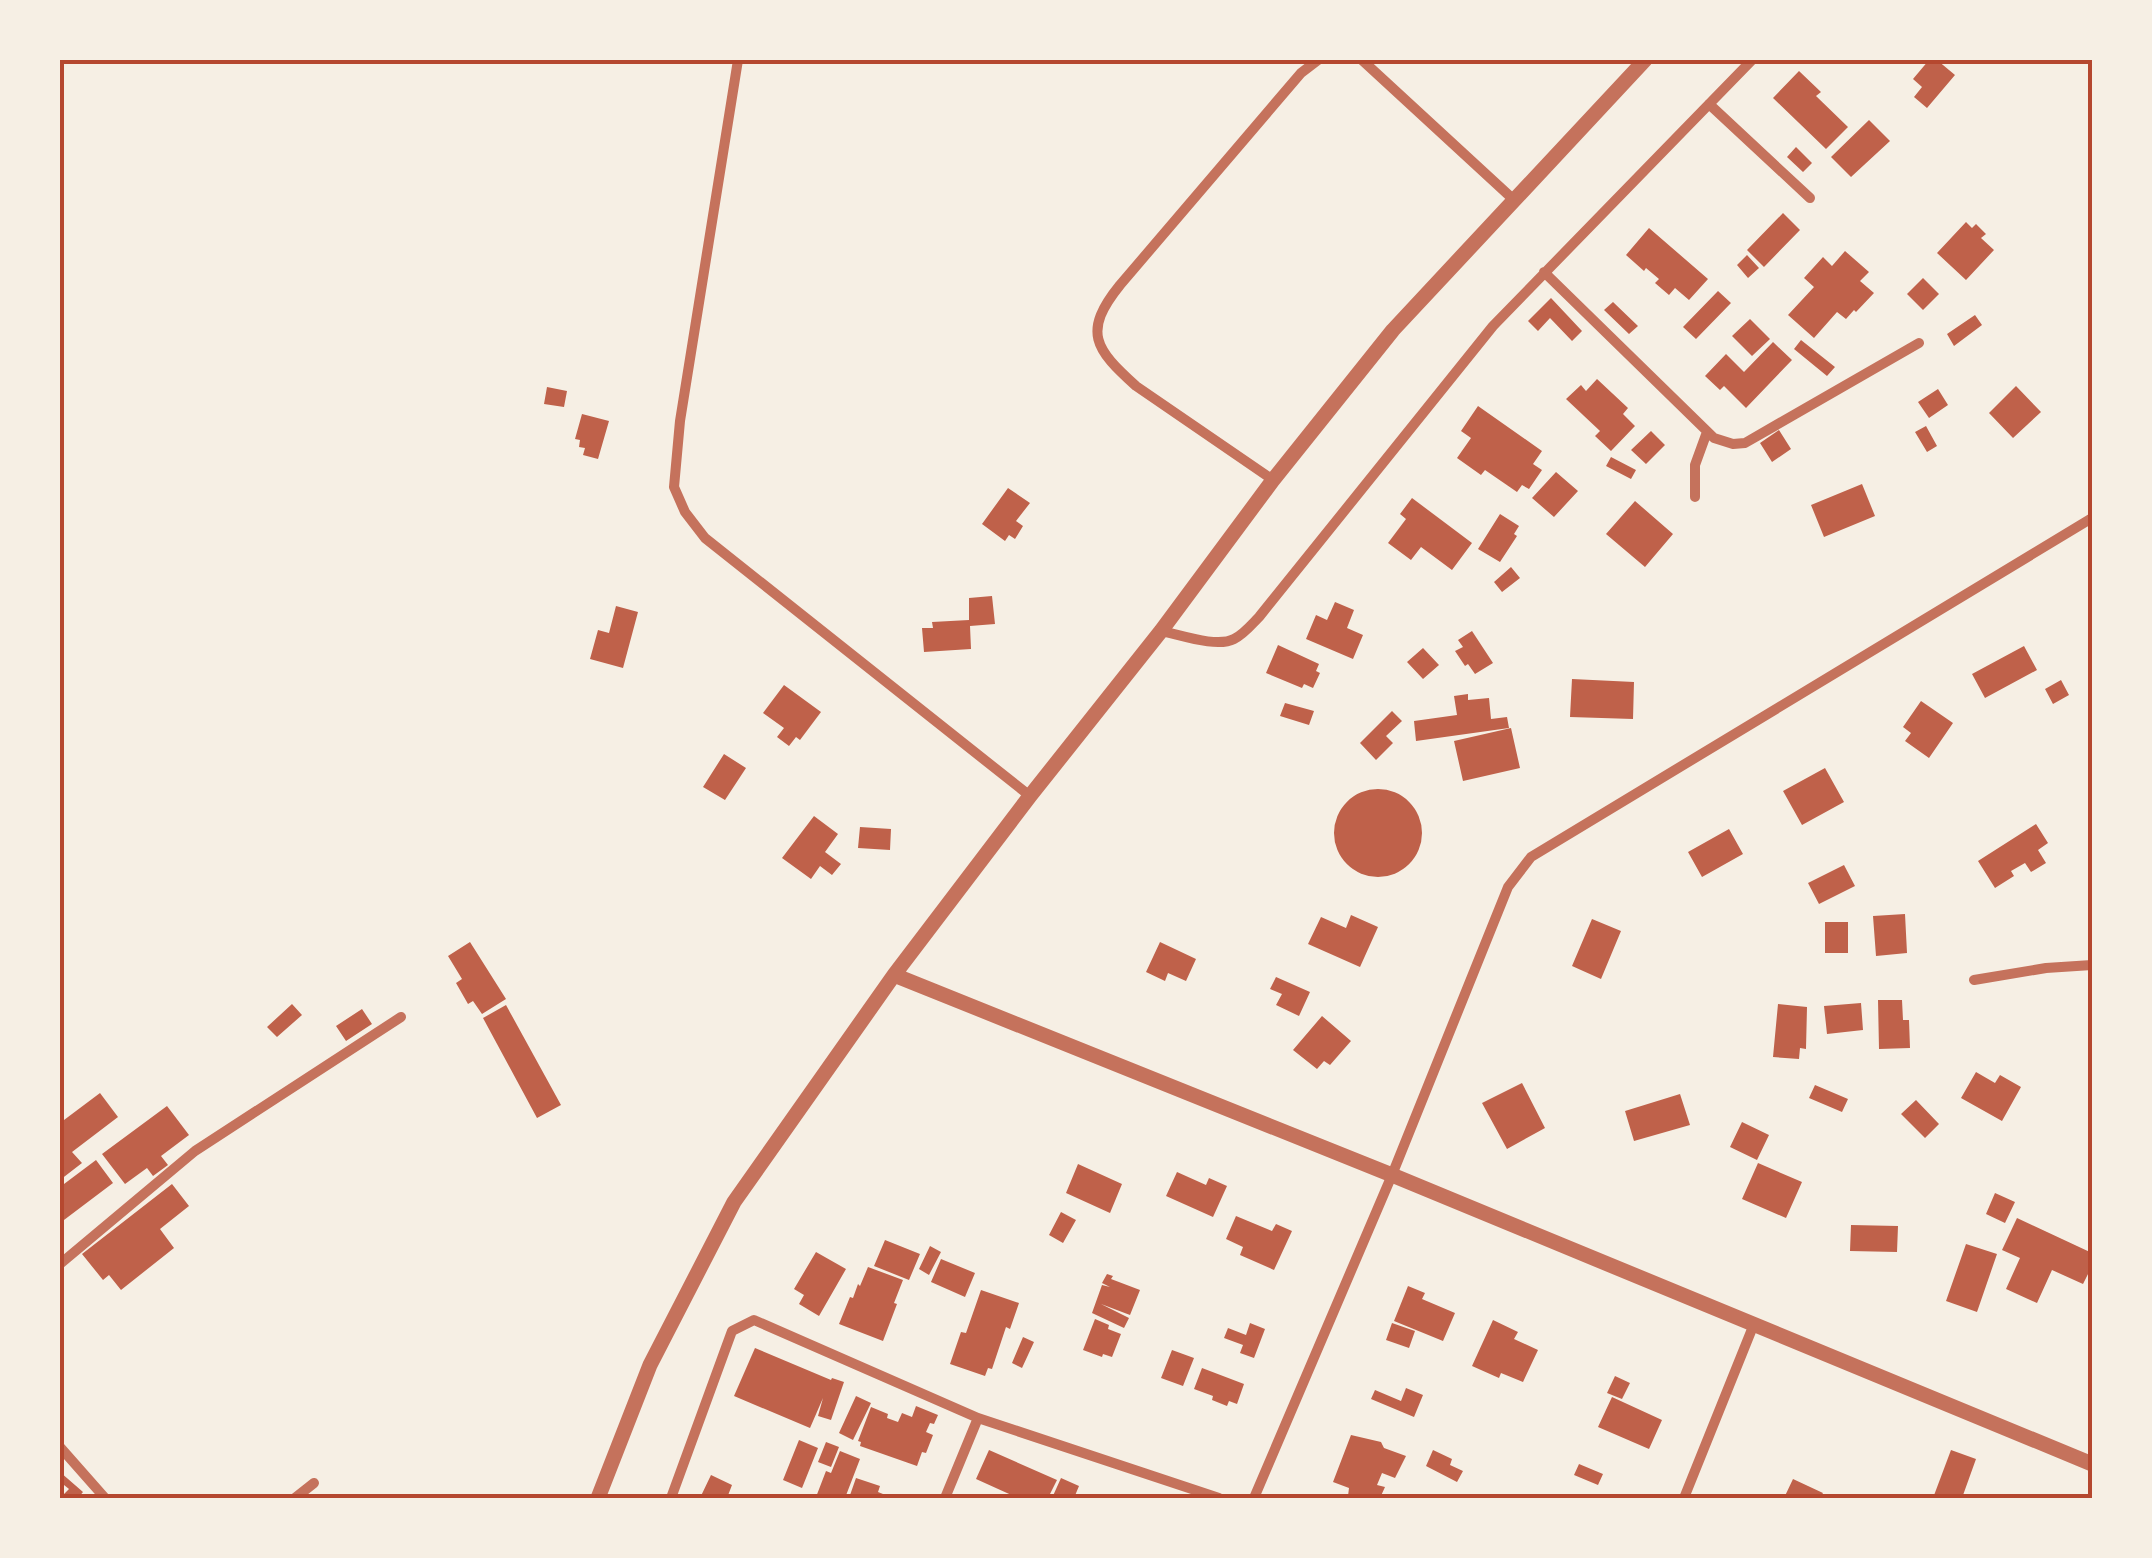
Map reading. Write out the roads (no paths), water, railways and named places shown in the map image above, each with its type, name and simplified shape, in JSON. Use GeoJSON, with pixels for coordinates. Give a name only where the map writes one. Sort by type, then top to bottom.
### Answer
{"type":"FeatureCollection","features":[{"type":"Feature","properties":{"kind":"street"},"geometry":{"type":"LineString","coordinates":[[738,60],[680,421],[674,487],[685,512],[705,538],[1030,796]]}},
{"type":"Feature","properties":{"kind":"street"},"geometry":{"type":"LineString","coordinates":[[1273,480],[1136,386],[1103,350],[1097,322],[1104,305],[1120,285],[1301,73],[1318,60]]}},
{"type":"Feature","properties":{"kind":"street"},"geometry":{"type":"LineString","coordinates":[[1362,60],[1514,200]]}},
{"type":"Feature","properties":{"kind":"street"},"geometry":{"type":"LineString","coordinates":[[598,1498],[650,1364],[734,1202],[894,975],[1273,480],[1393,330],[1645,60]]}},
{"type":"Feature","properties":{"kind":"street"},"geometry":{"type":"LineString","coordinates":[[1161,631],[1227,642],[1259,617],[1460,364],[1544,272],[1752,60]]}},
{"type":"Feature","properties":{"kind":"street"},"geometry":{"type":"LineString","coordinates":[[1710,104],[1810,198]]}},
{"type":"Feature","properties":{"kind":"street"},"geometry":{"type":"LineString","coordinates":[[1544,272],[1707,432],[1722,442],[1745,443],[1920,342]]}},
{"type":"Feature","properties":{"kind":"street"},"geometry":{"type":"LineString","coordinates":[[1695,498],[1695,465],[1707,432]]}},
{"type":"Feature","properties":{"kind":"street"},"geometry":{"type":"LineString","coordinates":[[1254,1498],[1392,1175],[1508,887],[1531,857],[2092,518]]}},
{"type":"Feature","properties":{"kind":"street"},"geometry":{"type":"LineString","coordinates":[[1974,980],[2092,964]]}},
{"type":"Feature","properties":{"kind":"street"},"geometry":{"type":"LineString","coordinates":[[894,975],[1392,1175],[2092,1464]]}},
{"type":"Feature","properties":{"kind":"street"},"geometry":{"type":"LineString","coordinates":[[60,1264],[196,1151],[401,1018]]}},
{"type":"Feature","properties":{"kind":"street"},"geometry":{"type":"LineString","coordinates":[[671,1498],[732,1332],[754,1320],[978,1418],[1219,1498]]}},
{"type":"Feature","properties":{"kind":"street"},"geometry":{"type":"LineString","coordinates":[[1684,1498],[1754,1324]]}},
{"type":"Feature","properties":{"kind":"street"},"geometry":{"type":"LineString","coordinates":[[945,1498],[978,1418]]}},
{"type":"Feature","properties":{"kind":"street"},"geometry":{"type":"LineString","coordinates":[[60,1446],[105,1498]]}},
{"type":"Feature","properties":{"kind":"street"},"geometry":{"type":"LineString","coordinates":[[295,1498],[314,1483]]}}]}
